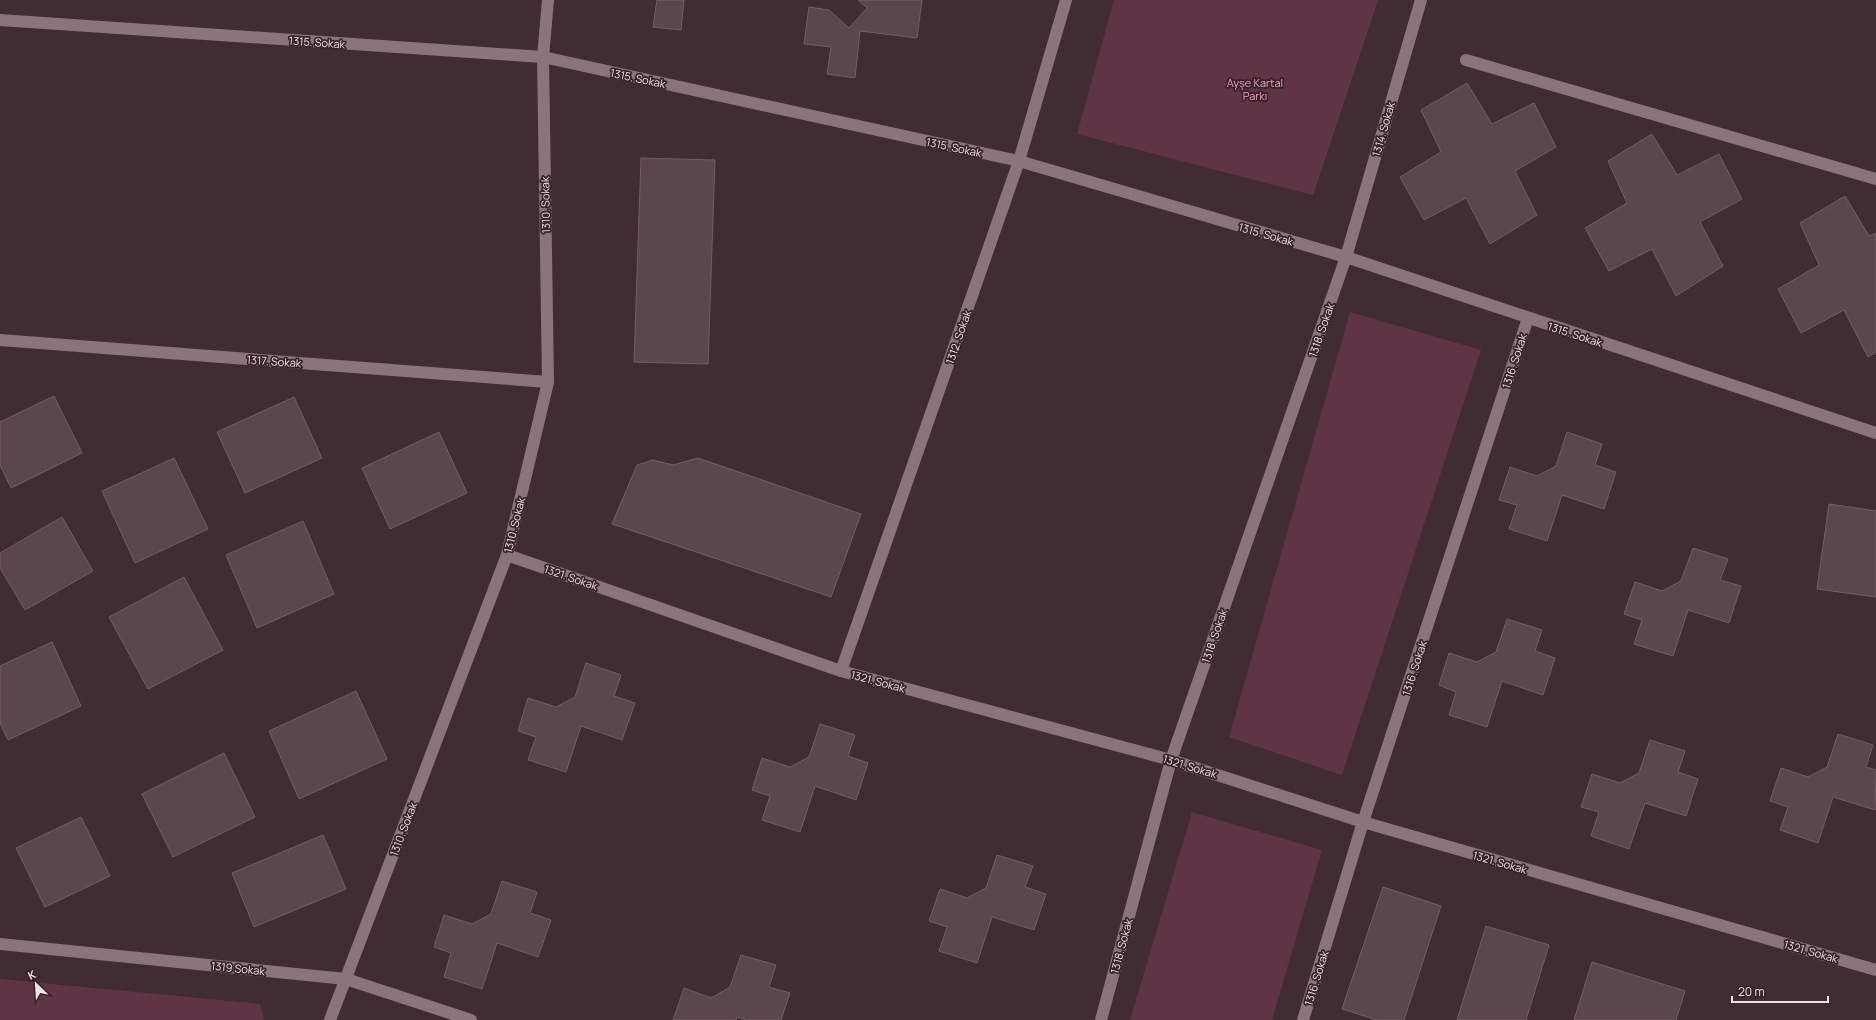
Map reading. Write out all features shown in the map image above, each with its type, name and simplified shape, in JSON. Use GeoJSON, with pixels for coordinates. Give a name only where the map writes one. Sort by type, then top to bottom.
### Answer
{"type":"FeatureCollection","features":[{"type":"Feature","properties":{"kind":"street","name":"1310. Sokak"},"geometry":{"type":"LineString","coordinates":[[330,1020],[507,555],[548,382],[543,57],[548,0]]}},
{"type":"Feature","properties":{"kind":"street","name":"1312. Sokak"},"geometry":{"type":"LineString","coordinates":[[841,671],[1019,161],[1066,0]]}},
{"type":"Feature","properties":{"kind":"street","name":"1314. Sokak"},"geometry":{"type":"LineString","coordinates":[[1346,257],[1420,0]]}},
{"type":"Feature","properties":{"kind":"street","name":"1315. Sokak"},"geometry":{"type":"LineString","coordinates":[[0,20],[543,57],[1019,161],[1346,257],[1876,433]]}},
{"type":"Feature","properties":{"kind":"street"},"geometry":{"type":"LineString","coordinates":[[1466,60],[1876,179]]}},
{"type":"Feature","properties":{"kind":"street","name":"1318. Sokak"},"geometry":{"type":"LineString","coordinates":[[1101,1020],[1171,760],[1346,257]]}},
{"type":"Feature","properties":{"kind":"street","name":"1316. Sokak"},"geometry":{"type":"LineString","coordinates":[[1304,1020],[1363,822],[1528,318]]}},
{"type":"Feature","properties":{"kind":"street","name":"1317. Sokak"},"geometry":{"type":"LineString","coordinates":[[0,340],[548,382]]}},
{"type":"Feature","properties":{"kind":"street","name":"1321. Sokak"},"geometry":{"type":"LineString","coordinates":[[507,555],[841,671],[1171,760],[1363,822],[1876,970]]}},
{"type":"Feature","properties":{"kind":"street","name":"1319 Sokak"},"geometry":{"type":"LineString","coordinates":[[0,944],[346,979],[471,1020]]}},
{"type":"Feature","properties":{"kind":"green space","name":"Ayşe Kartal Parkı"},"geometry":{"type":"Polygon","coordinates":[[[1114,0],[1378,0],[1313,195],[1077,134],[1114,0]]]}},
{"type":"Feature","properties":{"kind":"green space"},"geometry":{"type":"Polygon","coordinates":[[[1350,312],[1481,350],[1342,775],[1229,737],[1350,312]]]}},
{"type":"Feature","properties":{"kind":"green space"},"geometry":{"type":"Polygon","coordinates":[[[1192,812],[1322,850],[1272,1020],[1130,1020],[1192,812]]]}},
{"type":"Feature","properties":{"kind":"green space"},"geometry":{"type":"Polygon","coordinates":[[[0,979],[260,1004],[264,1020],[0,1020],[0,979]]]}},
{"type":"Feature","properties":{"kind":"building"},"geometry":{"type":"Polygon","coordinates":[[[657,0],[684,0],[681,30],[653,27],[657,0]]]}},
{"type":"Feature","properties":{"kind":"building"},"geometry":{"type":"Polygon","coordinates":[[[858,0],[922,0],[917,38],[860,31],[855,78],[827,74],[831,47],[804,44],[809,7],[829,10],[849,28],[867,8],[858,0]]]}},
{"type":"Feature","properties":{"kind":"building"},"geometry":{"type":"Polygon","coordinates":[[[1467,83],[1492,124],[1534,103],[1556,147],[1515,171],[1537,215],[1490,244],[1466,198],[1424,220],[1400,177],[1441,152],[1421,110],[1467,83]]]}},
{"type":"Feature","properties":{"kind":"building"},"geometry":{"type":"Polygon","coordinates":[[[1652,134],[1677,175],[1719,154],[1742,199],[1700,222],[1723,266],[1676,296],[1652,249],[1609,271],[1585,228],[1627,203],[1608,161],[1652,134]]]}},
{"type":"Feature","properties":{"kind":"building"},"geometry":{"type":"Polygon","coordinates":[[[641,158],[715,160],[708,364],[634,362],[641,158]]]}},
{"type":"Feature","properties":{"kind":"building"},"geometry":{"type":"Polygon","coordinates":[[[1845,196],[1869,236],[1876,233],[1876,352],[1868,357],[1844,310],[1801,333],[1778,289],[1819,265],[1800,223],[1845,196]]]}},
{"type":"Feature","properties":{"kind":"building"},"geometry":{"type":"Polygon","coordinates":[[[54,396],[82,453],[11,488],[0,465],[0,422],[54,396]]]}},
{"type":"Feature","properties":{"kind":"building"},"geometry":{"type":"Polygon","coordinates":[[[294,397],[322,458],[245,493],[217,432],[294,397]]]}},
{"type":"Feature","properties":{"kind":"building"},"geometry":{"type":"Polygon","coordinates":[[[439,432],[467,493],[390,529],[362,468],[439,432]]]}},
{"type":"Feature","properties":{"kind":"building"},"geometry":{"type":"Polygon","coordinates":[[[1567,432],[1602,444],[1595,465],[1616,472],[1604,509],[1562,495],[1547,541],[1509,529],[1517,505],[1499,500],[1510,467],[1537,476],[1556,466],[1567,432]]]}},
{"type":"Feature","properties":{"kind":"building"},"geometry":{"type":"Polygon","coordinates":[[[174,458],[208,529],[135,563],[102,491],[174,458]]]}},
{"type":"Feature","properties":{"kind":"building"},"geometry":{"type":"Polygon","coordinates":[[[698,458],[861,514],[831,597],[612,524],[637,465],[653,460],[673,465],[698,458]]]}},
{"type":"Feature","properties":{"kind":"building"},"geometry":{"type":"Polygon","coordinates":[[[1829,504],[1876,511],[1876,597],[1817,589],[1829,504]]]}},
{"type":"Feature","properties":{"kind":"building"},"geometry":{"type":"Polygon","coordinates":[[[62,517],[93,571],[25,610],[0,568],[0,553],[62,517]]]}},
{"type":"Feature","properties":{"kind":"building"},"geometry":{"type":"Polygon","coordinates":[[[303,521],[334,594],[257,628],[226,555],[303,521]]]}},
{"type":"Feature","properties":{"kind":"building"},"geometry":{"type":"Polygon","coordinates":[[[1693,548],[1728,559],[1720,580],[1741,586],[1729,623],[1688,610],[1673,656],[1634,644],[1642,620],[1624,614],[1635,582],[1662,591],[1681,581],[1693,548]]]}},
{"type":"Feature","properties":{"kind":"building"},"geometry":{"type":"Polygon","coordinates":[[[184,577],[223,650],[148,689],[109,617],[184,577]]]}},
{"type":"Feature","properties":{"kind":"building"},"geometry":{"type":"Polygon","coordinates":[[[1507,619],[1542,630],[1535,651],[1555,658],[1543,695],[1502,681],[1487,727],[1449,715],[1456,692],[1439,685],[1449,653],[1477,662],[1496,652],[1507,619]]]}},
{"type":"Feature","properties":{"kind":"building"},"geometry":{"type":"Polygon","coordinates":[[[52,642],[81,706],[8,740],[0,723],[0,666],[52,642]]]}},
{"type":"Feature","properties":{"kind":"building"},"geometry":{"type":"Polygon","coordinates":[[[586,663],[621,675],[614,696],[635,703],[622,740],[581,726],[566,772],[528,760],[536,737],[518,731],[528,698],[556,707],[575,697],[586,663]]]}},
{"type":"Feature","properties":{"kind":"building"},"geometry":{"type":"Polygon","coordinates":[[[356,691],[387,759],[299,799],[269,731],[356,691]]]}},
{"type":"Feature","properties":{"kind":"building"},"geometry":{"type":"Polygon","coordinates":[[[820,724],[855,735],[848,756],[868,763],[856,800],[815,786],[800,832],[762,820],[770,796],[752,790],[762,758],[790,767],[809,757],[820,724]]]}},
{"type":"Feature","properties":{"kind":"building"},"geometry":{"type":"Polygon","coordinates":[[[1838,734],[1873,745],[1866,767],[1876,770],[1875,810],[1833,797],[1818,843],[1780,830],[1788,807],[1770,801],[1781,768],[1808,777],[1827,767],[1838,734]]]}},
{"type":"Feature","properties":{"kind":"building"},"geometry":{"type":"Polygon","coordinates":[[[1650,740],[1685,751],[1678,772],[1698,779],[1686,816],[1645,803],[1629,849],[1591,836],[1599,812],[1581,807],[1592,774],[1620,783],[1639,773],[1650,740]]]}},
{"type":"Feature","properties":{"kind":"building"},"geometry":{"type":"Polygon","coordinates":[[[224,753],[255,817],[173,857],[142,794],[224,753]]]}},
{"type":"Feature","properties":{"kind":"building"},"geometry":{"type":"Polygon","coordinates":[[[81,817],[110,876],[45,907],[16,848],[81,817]]]}},
{"type":"Feature","properties":{"kind":"building"},"geometry":{"type":"Polygon","coordinates":[[[323,835],[346,889],[254,927],[232,873],[323,835]]]}},
{"type":"Feature","properties":{"kind":"building"},"geometry":{"type":"Polygon","coordinates":[[[997,855],[1033,866],[1025,887],[1046,894],[1034,930],[992,917],[977,963],[939,951],[947,927],[929,921],[940,889],[967,898],[986,888],[997,855]]]}},
{"type":"Feature","properties":{"kind":"building"},"geometry":{"type":"Polygon","coordinates":[[[502,881],[537,892],[530,913],[551,920],[538,957],[497,943],[482,989],[444,977],[451,953],[434,947],[444,915],[472,924],[491,914],[502,881]]]}},
{"type":"Feature","properties":{"kind":"building"},"geometry":{"type":"Polygon","coordinates":[[[1383,887],[1441,906],[1404,1020],[1377,1020],[1342,1009],[1383,887]]]}},
{"type":"Feature","properties":{"kind":"building"},"geometry":{"type":"Polygon","coordinates":[[[1486,926],[1549,945],[1526,1020],[1457,1020],[1486,926]]]}},
{"type":"Feature","properties":{"kind":"building"},"geometry":{"type":"Polygon","coordinates":[[[741,955],[776,965],[769,987],[790,993],[781,1020],[746,1020],[737,1017],[736,1020],[673,1020],[684,988],[711,998],[730,987],[741,955]]]}},
{"type":"Feature","properties":{"kind":"building"},"geometry":{"type":"Polygon","coordinates":[[[1592,962],[1685,991],[1676,1020],[1574,1020],[1592,962]]]}}]}
